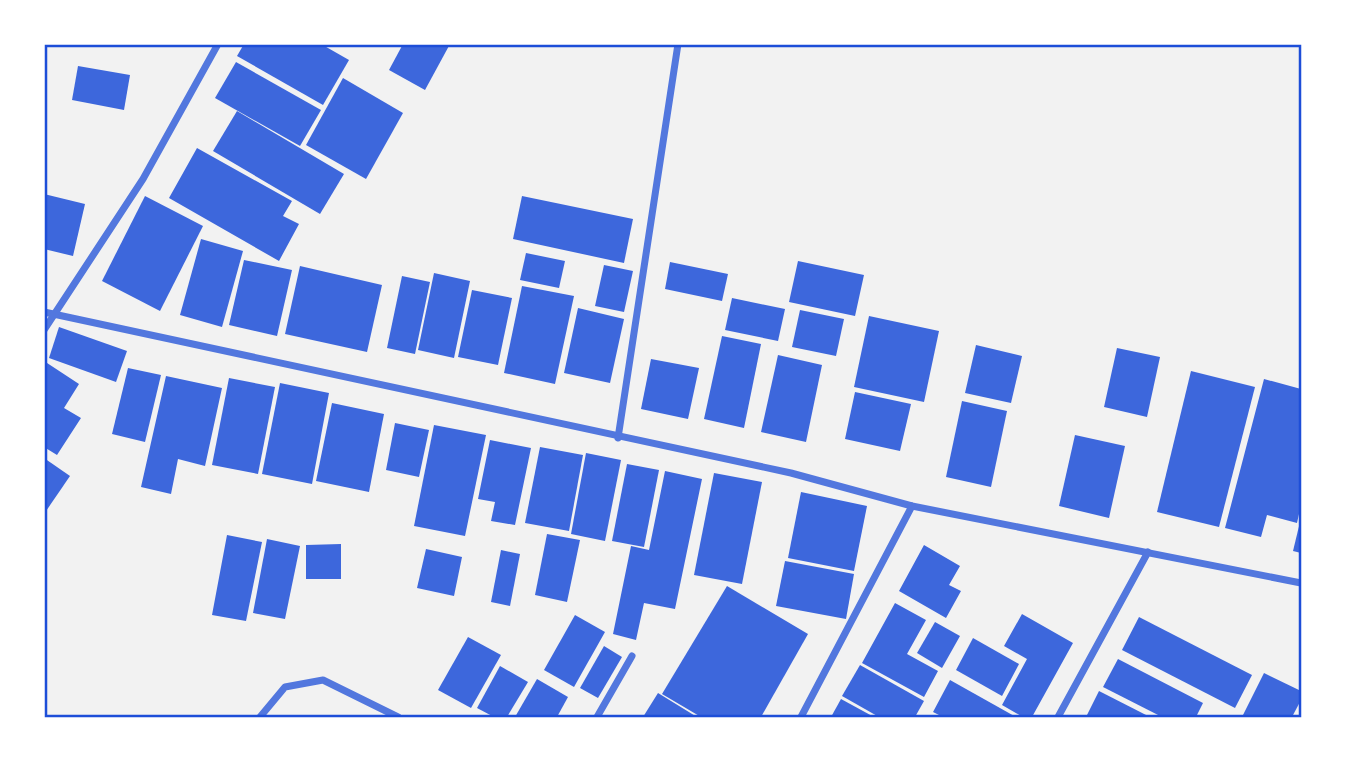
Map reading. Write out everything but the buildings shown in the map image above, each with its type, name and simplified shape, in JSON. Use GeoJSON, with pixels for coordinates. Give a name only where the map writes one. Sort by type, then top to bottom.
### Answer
{"type":"FeatureCollection","features":[{"type":"Feature","properties":{"kind":"street"},"geometry":{"type":"LineString","coordinates":[[44,330],[144,179],[218,44]]}},
{"type":"Feature","properties":{"kind":"street"},"geometry":{"type":"LineString","coordinates":[[618,438],[678,44]]}},
{"type":"Feature","properties":{"kind":"street"},"geometry":{"type":"LineString","coordinates":[[44,312],[618,438],[791,473],[912,506],[1301,583]]}},
{"type":"Feature","properties":{"kind":"street"},"geometry":{"type":"LineString","coordinates":[[801,717],[912,506]]}},
{"type":"Feature","properties":{"kind":"street"},"geometry":{"type":"LineString","coordinates":[[1058,717],[1147,552]]}},
{"type":"Feature","properties":{"kind":"street"},"geometry":{"type":"LineString","coordinates":[[597,717],[632,656]]}},
{"type":"Feature","properties":{"kind":"street"},"geometry":{"type":"LineString","coordinates":[[260,717],[285,687],[323,680],[398,717]]}}]}
